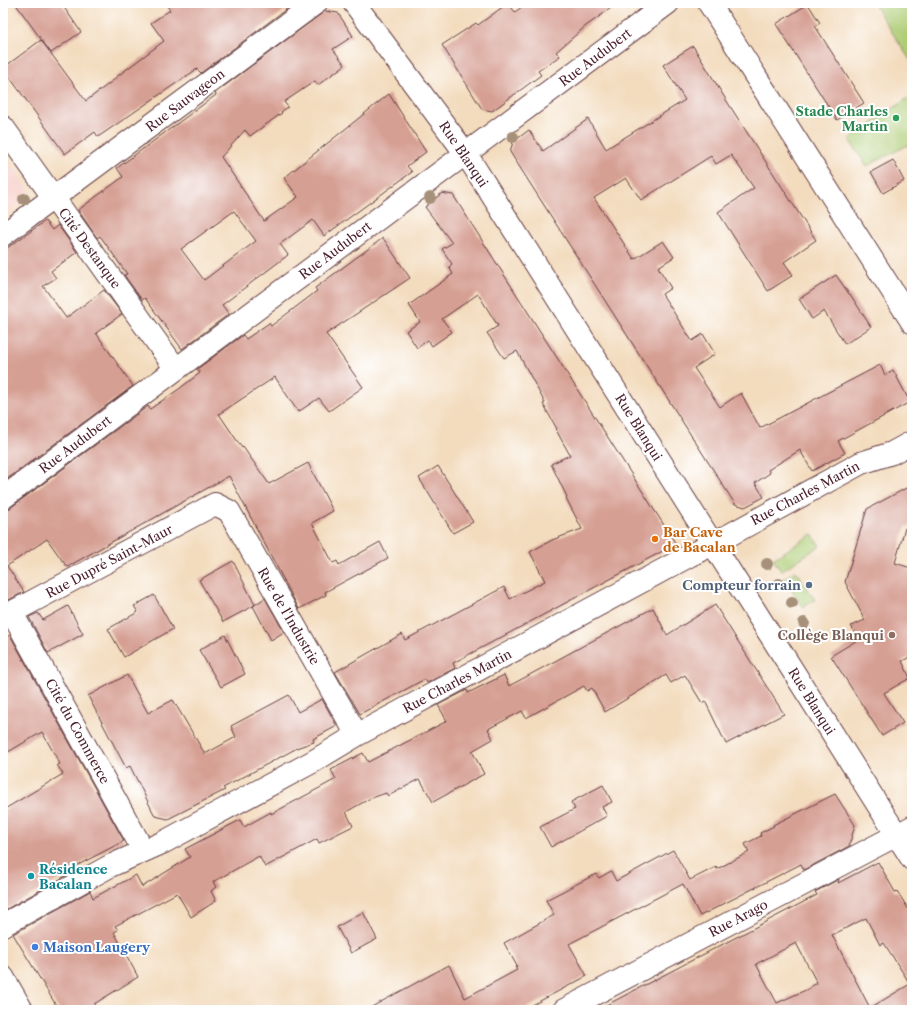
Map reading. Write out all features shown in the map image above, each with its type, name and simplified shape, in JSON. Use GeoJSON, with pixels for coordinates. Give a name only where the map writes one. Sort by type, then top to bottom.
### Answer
{"type":"FeatureCollection","features":[{"type":"Feature","properties":{"kind":"street","name":"Rue Sauvageon"},"geometry":{"type":"LineString","coordinates":[[3,235],[316,3]]}},
{"type":"Feature","properties":{"kind":"street","name":"Rue Blanqui"},"geometry":{"type":"LineString","coordinates":[[354,3],[466,154],[713,544],[904,831],[912,859]]}},
{"type":"Feature","properties":{"kind":"street","name":"Rue Audubert"},"geometry":{"type":"LineString","coordinates":[[3,498],[668,3]]}},
{"type":"Feature","properties":{"kind":"street"},"geometry":{"type":"LineString","coordinates":[[709,3],[912,322]]}},
{"type":"Feature","properties":{"kind":"street","name":"Cité Destanque"},"geometry":{"type":"LineString","coordinates":[[3,127],[176,368]]}},
{"type":"Feature","properties":{"kind":"street","name":"Rue Charles Martin"},"geometry":{"type":"LineString","coordinates":[[3,925],[110,866],[143,850],[164,842],[314,761],[357,735],[713,544],[861,462],[892,452],[912,442]]}},
{"type":"Feature","properties":{"kind":"street","name":"Rue Dupré Saint-Maur"},"geometry":{"type":"LineString","coordinates":[[7,615],[215,504]]}},
{"type":"Feature","properties":{"kind":"street","name":"Rue de l'Industrie"},"geometry":{"type":"LineString","coordinates":[[215,504],[229,511],[357,735]]}},
{"type":"Feature","properties":{"kind":"street","name":"Cité du Commerce"},"geometry":{"type":"LineString","coordinates":[[7,615],[143,850]]}},
{"type":"Feature","properties":{"kind":"street","name":"Rue Arago"},"geometry":{"type":"LineString","coordinates":[[564,1010],[904,831]]}},
{"type":"Feature","properties":{"kind":"street"},"geometry":{"type":"LineString","coordinates":[[3,977],[22,1010]]}},
{"type":"Feature","properties":{"kind":"shaded area"},"geometry":{"type":"Polygon","coordinates":[[[3,153],[29,189],[29,197],[3,216],[3,153]]]}},
{"type":"Feature","properties":{"kind":"green space"},"geometry":{"type":"Polygon","coordinates":[[[873,3],[912,3],[912,63],[873,3]]]}},
{"type":"Feature","properties":{"kind":"green space","name":"Stade Charles Martin"},"geometry":{"type":"Polygon","coordinates":[[[912,95],[912,143],[867,166],[849,140],[912,95]]]}},
{"type":"Feature","properties":{"kind":"green space"},"geometry":{"type":"Polygon","coordinates":[[[812,534],[820,546],[781,571],[773,559],[812,534]]]}},
{"type":"Feature","properties":{"kind":"green space"},"geometry":{"type":"Polygon","coordinates":[[[796,571],[815,600],[803,607],[784,578],[796,571]]]}},
{"type":"Feature","properties":{"kind":"building"},"geometry":{"type":"Polygon","coordinates":[[[15,3],[61,3],[81,32],[51,53],[15,3]]]}},
{"type":"Feature","properties":{"kind":"building"},"geometry":{"type":"Polygon","coordinates":[[[165,3],[293,4],[201,73],[197,69],[98,137],[95,132],[65,154],[3,68],[41,40],[86,101],[164,41],[151,23],[170,10],[165,3]]]}},
{"type":"Feature","properties":{"kind":"building"},"geometry":{"type":"Polygon","coordinates":[[[508,3],[515,12],[527,3],[618,3],[586,26],[556,52],[560,56],[538,71],[541,75],[492,111],[482,109],[442,45],[476,23],[478,25],[508,3]]]}},
{"type":"Feature","properties":{"kind":"building"},"geometry":{"type":"Polygon","coordinates":[[[808,4],[820,23],[815,26],[864,103],[837,120],[776,24],[808,4]]]}},
{"type":"Feature","properties":{"kind":"building"},"geometry":{"type":"Polygon","coordinates":[[[325,11],[338,13],[353,36],[333,49],[345,65],[318,85],[315,81],[284,102],[288,107],[281,112],[282,113],[250,136],[245,130],[221,157],[264,221],[298,197],[284,178],[389,94],[426,152],[407,166],[412,172],[324,236],[313,220],[280,244],[288,255],[222,305],[229,314],[182,349],[145,298],[142,300],[124,275],[127,274],[103,240],[100,236],[97,238],[78,210],[123,177],[117,168],[216,95],[215,93],[325,11]],[[234,211],[181,249],[204,280],[256,241],[234,211]]]}},
{"type":"Feature","properties":{"kind":"building"},"geometry":{"type":"Polygon","coordinates":[[[693,46],[816,240],[784,262],[793,275],[768,291],[718,212],[754,188],[731,155],[716,164],[711,156],[641,200],[626,178],[594,198],[634,259],[663,241],[674,257],[658,267],[671,288],[662,294],[692,341],[703,334],[715,354],[694,368],[720,407],[741,393],[760,428],[880,365],[885,375],[893,370],[910,402],[838,441],[845,453],[812,471],[800,450],[768,470],[770,473],[755,483],[764,497],[745,507],[735,504],[510,152],[513,142],[529,130],[543,151],[588,119],[606,149],[685,100],[663,65],[693,46]]]}},
{"type":"Feature","properties":{"kind":"building"},"geometry":{"type":"Polygon","coordinates":[[[893,160],[904,181],[883,193],[871,172],[893,160]]]}},
{"type":"Feature","properties":{"kind":"building"},"geometry":{"type":"Polygon","coordinates":[[[442,193],[453,195],[676,544],[453,663],[455,668],[427,683],[425,679],[360,714],[335,672],[402,634],[405,640],[504,587],[510,599],[545,581],[530,552],[552,540],[582,529],[551,464],[570,455],[543,404],[545,403],[517,351],[504,358],[487,333],[498,326],[478,294],[442,319],[452,332],[432,346],[428,340],[417,348],[406,331],[420,322],[409,305],[453,274],[449,267],[452,264],[442,249],[452,243],[425,207],[442,193]]]}},
{"type":"Feature","properties":{"kind":"building"},"geometry":{"type":"Polygon","coordinates":[[[45,221],[52,230],[58,225],[77,252],[51,271],[56,278],[43,286],[66,318],[104,290],[122,314],[96,333],[133,386],[3,482],[3,251],[45,221]]]}},
{"type":"Feature","properties":{"kind":"building"},"geometry":{"type":"Polygon","coordinates":[[[383,238],[410,278],[326,334],[363,387],[329,411],[319,398],[298,412],[275,377],[219,414],[269,484],[308,463],[333,511],[312,523],[333,563],[337,561],[339,565],[380,542],[388,558],[325,592],[326,595],[299,609],[229,476],[67,567],[47,539],[7,566],[24,592],[3,603],[3,510],[10,508],[148,406],[150,409],[179,389],[200,373],[197,369],[243,335],[246,339],[269,323],[271,326],[317,291],[315,288],[383,238]]]}},
{"type":"Feature","properties":{"kind":"building"},"geometry":{"type":"Polygon","coordinates":[[[836,275],[871,327],[845,344],[824,311],[812,319],[799,299],[836,275]]]}},
{"type":"Feature","properties":{"kind":"building"},"geometry":{"type":"Polygon","coordinates":[[[438,466],[473,522],[453,533],[419,478],[438,466]]]}},
{"type":"Feature","properties":{"kind":"building","name":"Collège Blanqui"},"geometry":{"type":"Polygon","coordinates":[[[912,485],[912,524],[905,528],[895,563],[908,567],[912,573],[912,656],[902,661],[910,678],[884,693],[903,723],[882,736],[831,656],[859,639],[851,626],[865,620],[845,582],[867,509],[912,485]]]}},
{"type":"Feature","properties":{"kind":"building"},"geometry":{"type":"Polygon","coordinates":[[[233,561],[255,605],[223,622],[199,580],[233,561]]]}},
{"type":"Feature","properties":{"kind":"building"},"geometry":{"type":"Polygon","coordinates":[[[154,595],[173,629],[124,657],[108,629],[138,612],[134,606],[154,595]]]}},
{"type":"Feature","properties":{"kind":"building"},"geometry":{"type":"Polygon","coordinates":[[[265,598],[284,632],[271,640],[253,606],[265,598]]]}},
{"type":"Feature","properties":{"kind":"building"},"geometry":{"type":"Polygon","coordinates":[[[715,605],[784,714],[726,744],[705,701],[702,703],[685,675],[671,683],[666,675],[605,712],[592,688],[587,691],[584,686],[526,718],[522,711],[488,729],[493,739],[472,751],[484,774],[433,802],[420,779],[388,796],[386,793],[369,799],[346,812],[353,826],[319,843],[317,839],[265,867],[259,856],[213,882],[216,887],[211,891],[216,901],[191,917],[177,893],[115,926],[118,930],[114,932],[138,977],[94,1004],[97,1010],[59,1010],[13,934],[90,891],[93,898],[136,875],[142,887],[190,857],[185,849],[240,820],[244,827],[301,798],[336,779],[331,770],[363,753],[368,762],[447,721],[438,705],[467,690],[468,693],[504,675],[509,686],[653,608],[667,635],[715,605]]]}},
{"type":"Feature","properties":{"kind":"building"},"geometry":{"type":"Polygon","coordinates":[[[68,606],[83,634],[48,653],[29,617],[38,613],[43,620],[68,606]]]}},
{"type":"Feature","properties":{"kind":"building"},"geometry":{"type":"Polygon","coordinates":[[[10,635],[124,841],[76,866],[78,869],[3,911],[3,810],[63,774],[57,765],[60,764],[42,732],[3,755],[3,639],[10,635]]]}},
{"type":"Feature","properties":{"kind":"building"},"geometry":{"type":"Polygon","coordinates":[[[225,635],[245,674],[221,687],[199,650],[225,635]]]}},
{"type":"Feature","properties":{"kind":"building"},"geometry":{"type":"Polygon","coordinates":[[[127,675],[148,713],[173,700],[205,754],[236,737],[231,726],[289,695],[298,712],[322,699],[337,726],[313,739],[314,742],[299,747],[223,788],[225,790],[168,819],[155,816],[130,766],[126,768],[88,696],[127,675]]]}},
{"type":"Feature","properties":{"kind":"building"},"geometry":{"type":"Polygon","coordinates":[[[603,785],[612,802],[602,807],[607,816],[551,847],[540,827],[575,809],[571,802],[603,785]]]}},
{"type":"Feature","properties":{"kind":"building"},"geometry":{"type":"Polygon","coordinates":[[[835,794],[855,825],[849,846],[804,870],[801,864],[700,916],[683,884],[569,944],[587,976],[523,1010],[366,1010],[449,965],[465,998],[517,970],[515,967],[517,966],[504,943],[554,915],[546,900],[596,874],[599,878],[611,871],[616,881],[673,850],[690,880],[716,867],[717,869],[749,852],[745,844],[761,836],[760,833],[835,794]]]}},
{"type":"Feature","properties":{"kind":"building"},"geometry":{"type":"Polygon","coordinates":[[[878,862],[895,892],[897,891],[912,915],[912,1010],[597,1010],[817,895],[815,892],[839,879],[838,883],[878,862]],[[866,918],[832,935],[870,1008],[910,984],[884,943],[880,945],[866,918]],[[796,943],[756,964],[777,1003],[810,988],[817,983],[796,943]]]}},
{"type":"Feature","properties":{"kind":"building"},"geometry":{"type":"Polygon","coordinates":[[[363,912],[377,939],[351,953],[337,927],[363,912]]]}},
{"type":"Feature","properties":{"kind":"place","name":"Stade Charles Martin"},"geometry":{"type":"Point","coordinates":[896,118]}},
{"type":"Feature","properties":{"kind":"place","name":"Bar Cave de Bacalan"},"geometry":{"type":"Point","coordinates":[655,539]}},
{"type":"Feature","properties":{"kind":"place","name":"Compteur forrain"},"geometry":{"type":"Point","coordinates":[809,585]}},
{"type":"Feature","properties":{"kind":"place","name":"Collège Blanqui"},"geometry":{"type":"Point","coordinates":[892,635]}},
{"type":"Feature","properties":{"kind":"place","name":"Résidence Bacalan"},"geometry":{"type":"Point","coordinates":[31,876]}},
{"type":"Feature","properties":{"kind":"place","name":"Maison Laugery"},"geometry":{"type":"Point","coordinates":[35,947]}}]}
